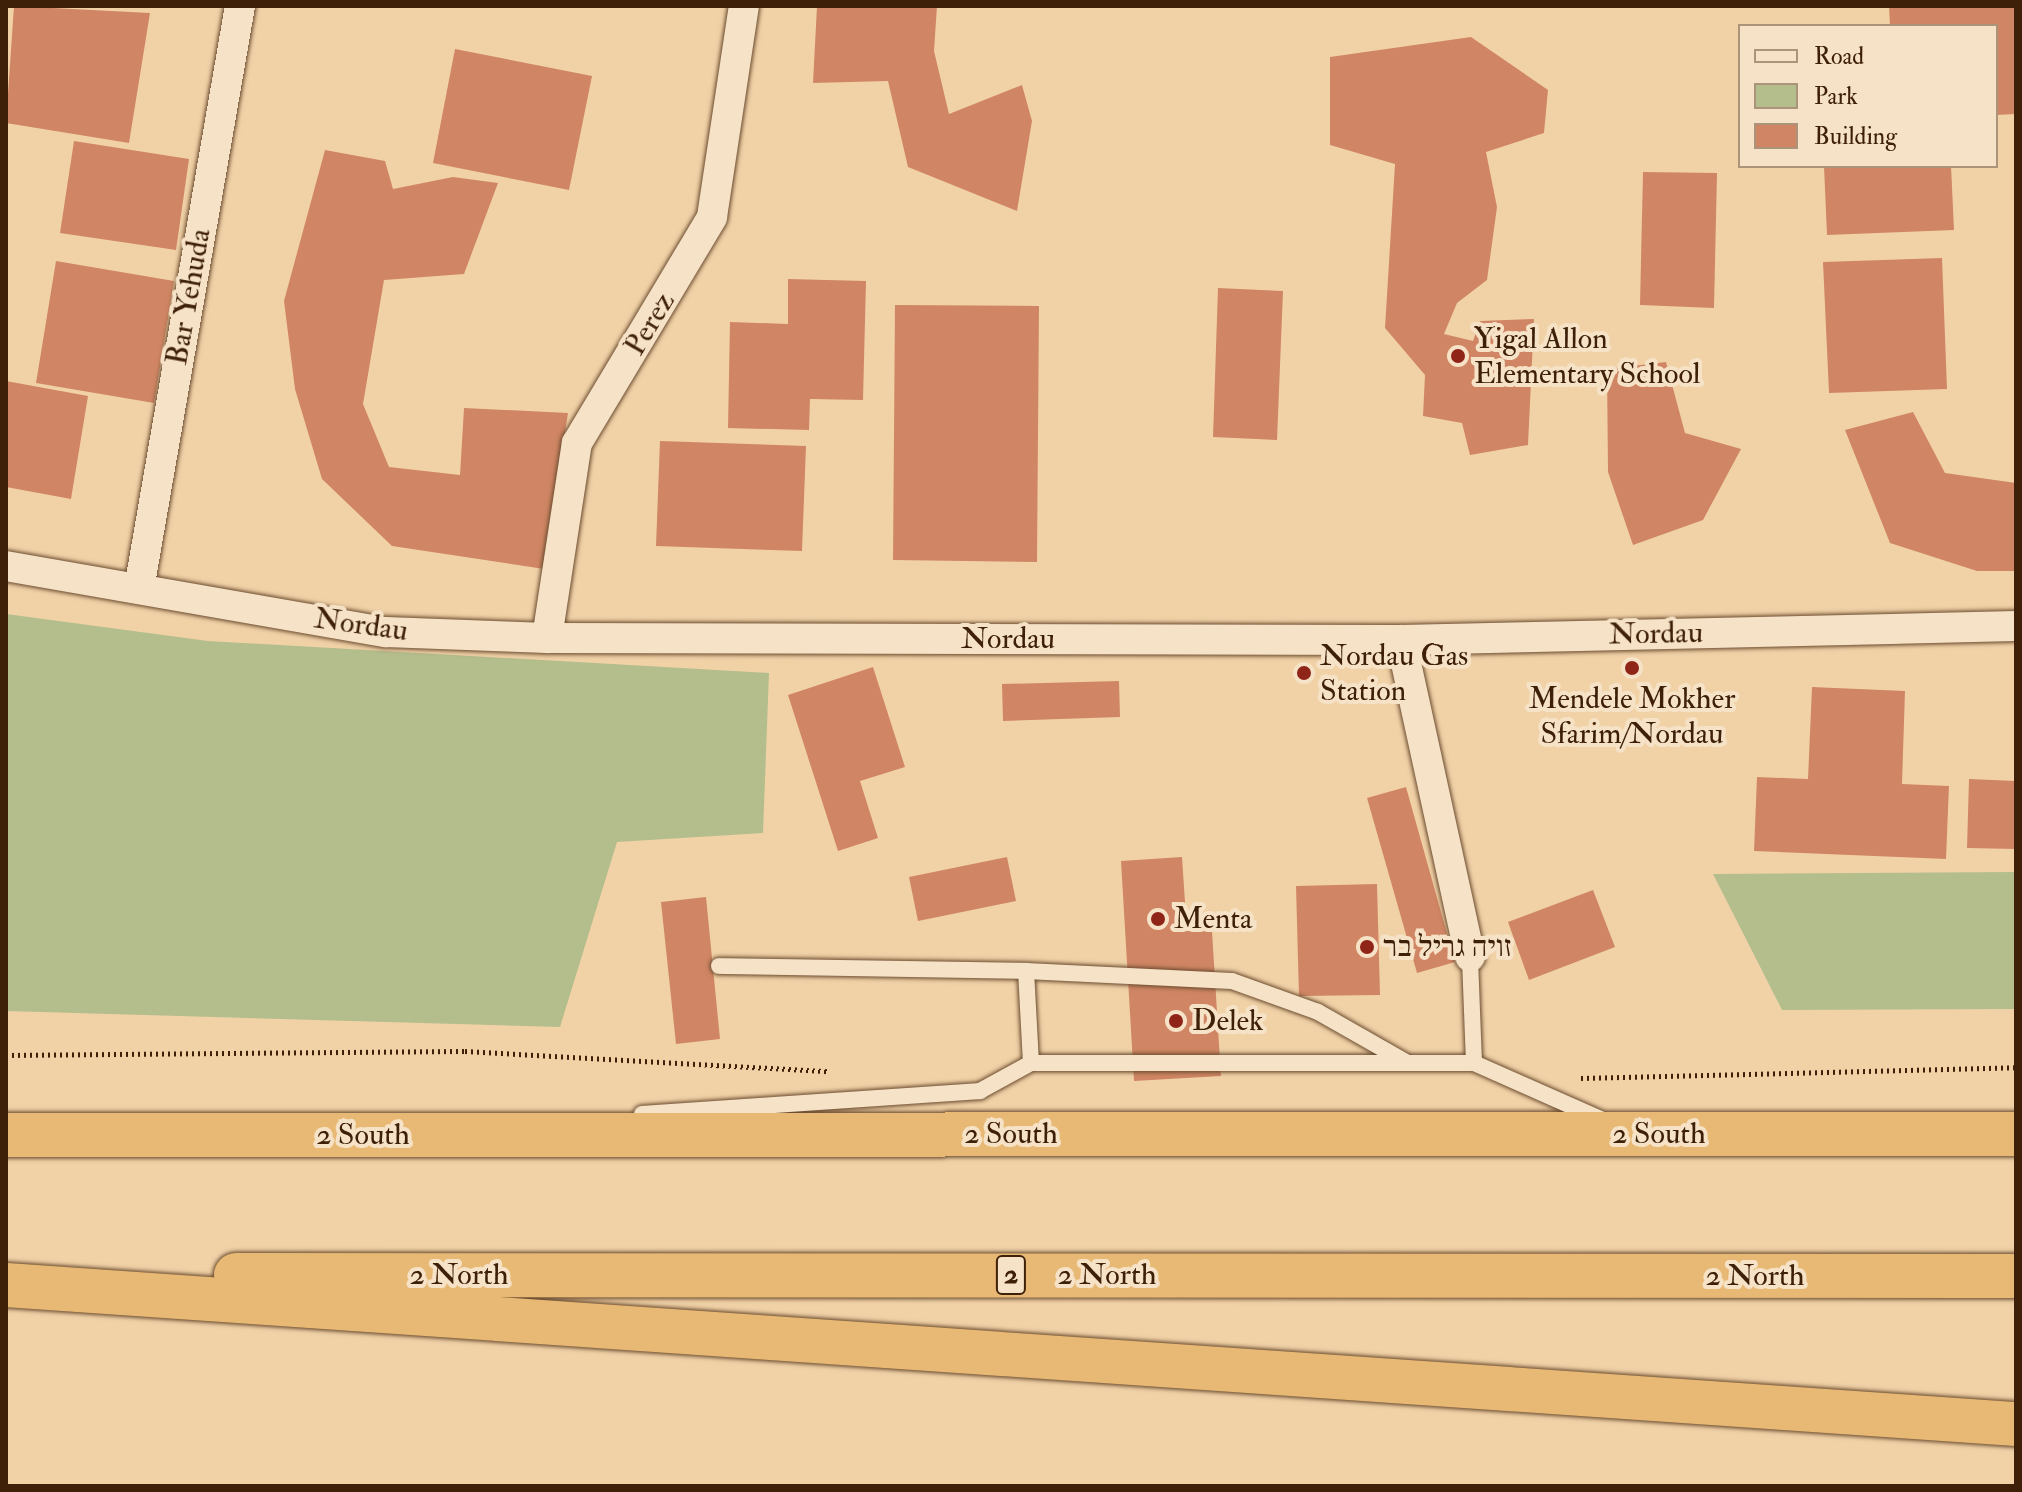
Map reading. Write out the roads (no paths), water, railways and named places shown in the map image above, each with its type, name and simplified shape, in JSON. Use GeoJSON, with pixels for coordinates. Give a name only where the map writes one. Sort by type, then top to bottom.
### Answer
{"type":"FeatureCollection","features":[{"type":"Feature","properties":{"kind":"highway","name":"2 South"},"geometry":{"type":"LineString","coordinates":[[6,1135],[2016,1134]]}},
{"type":"Feature","properties":{"kind":"highway","name":"2 North"},"geometry":{"type":"LineString","coordinates":[[6,1275],[2016,1276]]}},
{"type":"Feature","properties":{"kind":"highway"},"geometry":{"type":"LineString","coordinates":[[6,1285],[2016,1424]]}},
{"type":"Feature","properties":{"kind":"street","name":"Bar Yehuda"},"geometry":{"type":"LineString","coordinates":[[139,589],[240,6]]}},
{"type":"Feature","properties":{"kind":"street","name":"Perez"},"geometry":{"type":"LineString","coordinates":[[547,638],[577,443],[712,217],[744,6]]}},
{"type":"Feature","properties":{"kind":"street","name":"Nordau"},"geometry":{"type":"LineString","coordinates":[[6,566],[386,632],[547,638],[1401,640],[2016,626]]}},
{"type":"Feature","properties":{"kind":"street"},"geometry":{"type":"LineString","coordinates":[[1401,640],[1470,957]]}},
{"type":"Feature","properties":{"kind":"lane"},"geometry":{"type":"LineString","coordinates":[[1470,957],[1474,1063]]}},
{"type":"Feature","properties":{"kind":"lane"},"geometry":{"type":"LineString","coordinates":[[719,966],[1026,971],[1232,981],[1318,1012],[1407,1063]]}},
{"type":"Feature","properties":{"kind":"lane"},"geometry":{"type":"LineString","coordinates":[[1026,971],[1031,1063]]}},
{"type":"Feature","properties":{"kind":"lane"},"geometry":{"type":"LineString","coordinates":[[342,1135],[980,1091],[1031,1063],[1474,1063],[1635,1134]]}},
{"type":"Feature","properties":{"kind":"place","name":"Yigal Allon Elementary School"},"geometry":{"type":"Point","coordinates":[1458,356]}},
{"type":"Feature","properties":{"kind":"place","name":"Mendele Mokher Sfarim/Nordau"},"geometry":{"type":"Point","coordinates":[1632,668]}},
{"type":"Feature","properties":{"kind":"place","name":"Nordau Gas Station"},"geometry":{"type":"Point","coordinates":[1304,673]}},
{"type":"Feature","properties":{"kind":"place","name":"Menta"},"geometry":{"type":"Point","coordinates":[1158,919]}},
{"type":"Feature","properties":{"kind":"place","name":"זויה גריל בר"},"geometry":{"type":"Point","coordinates":[1367,947]}},
{"type":"Feature","properties":{"kind":"place","name":"Delek"},"geometry":{"type":"Point","coordinates":[1176,1021]}}]}
